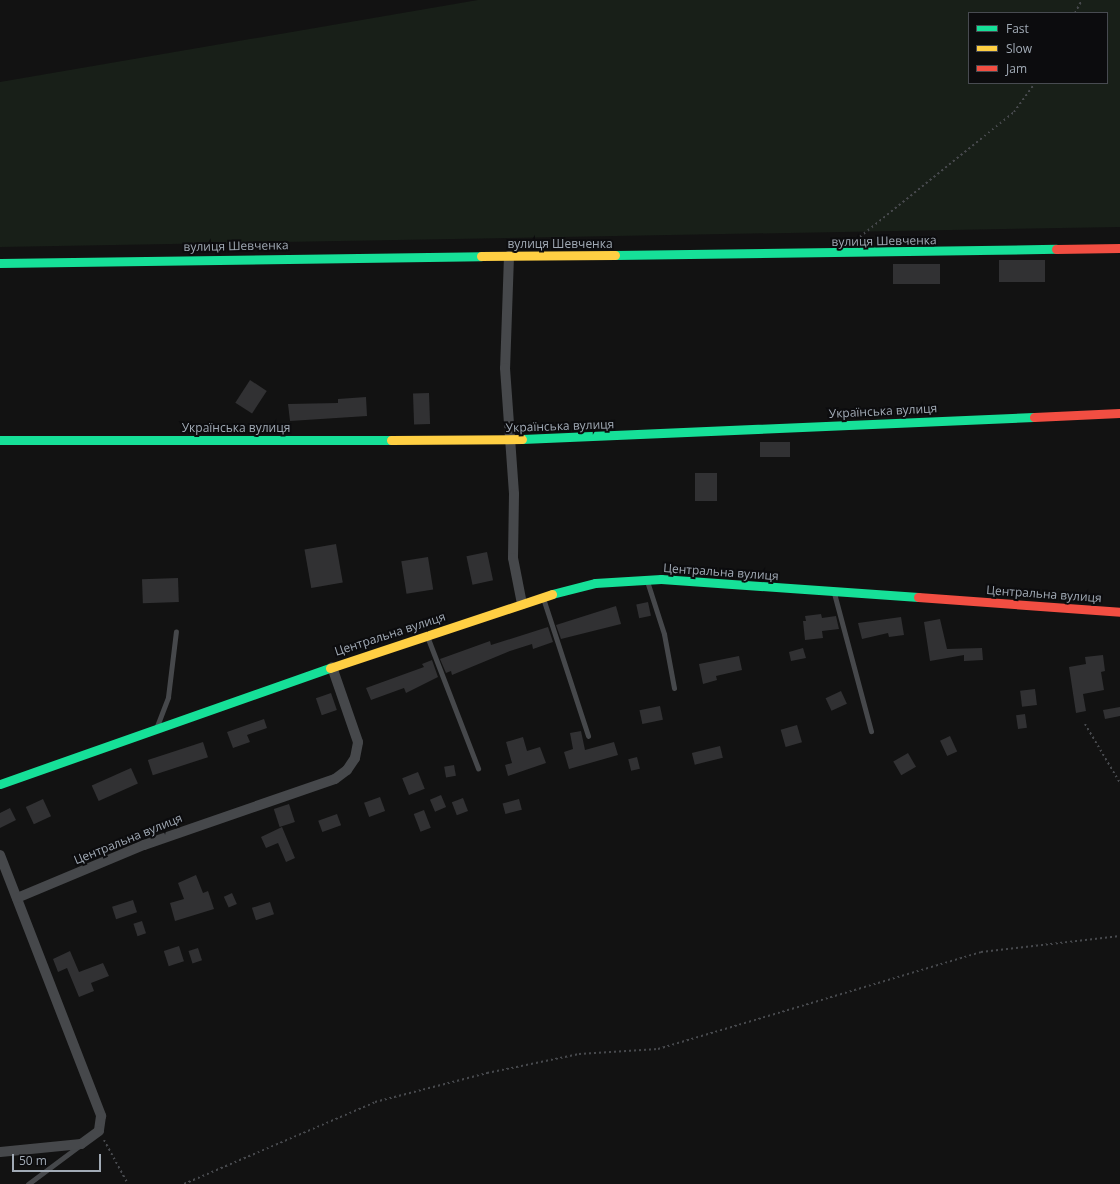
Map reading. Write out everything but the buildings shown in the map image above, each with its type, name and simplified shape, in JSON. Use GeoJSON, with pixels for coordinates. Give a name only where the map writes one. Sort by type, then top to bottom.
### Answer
{"type":"FeatureCollection","features":[{"type":"Feature","properties":{"kind":"street","name":"вулиця Шевченка"},"geometry":{"type":"LineString","coordinates":[[0,263],[509,256],[838,254],[1120,248]]}},
{"type":"Feature","properties":{"kind":"street"},"geometry":{"type":"LineString","coordinates":[[509,256],[505,368],[510,440],[513,558],[522,604]]}},
{"type":"Feature","properties":{"kind":"street","name":"Українська вулиця"},"geometry":{"type":"LineString","coordinates":[[0,440],[510,440],[1120,413]]}},
{"type":"Feature","properties":{"kind":"street","name":"Центральна вулиця"},"geometry":{"type":"LineString","coordinates":[[0,784],[332,667],[542,596],[595,583],[646,580],[1120,612]]}},
{"type":"Feature","properties":{"kind":"street","name":"Центральна вулиця"},"geometry":{"type":"LineString","coordinates":[[17,898],[144,845],[336,779],[347,770],[355,758],[358,742],[332,667]]}},
{"type":"Feature","properties":{"kind":"street"},"geometry":{"type":"LineString","coordinates":[[0,854],[101,1116],[99,1131],[81,1144],[0,1152]]}},
{"type":"Feature","properties":{"kind":"lane"},"geometry":{"type":"LineString","coordinates":[[646,580],[664,634],[674,688]]}},
{"type":"Feature","properties":{"kind":"lane"},"geometry":{"type":"LineString","coordinates":[[834,593],[871,731]]}},
{"type":"Feature","properties":{"kind":"lane"},"geometry":{"type":"LineString","coordinates":[[542,596],[588,736]]}},
{"type":"Feature","properties":{"kind":"lane"},"geometry":{"type":"LineString","coordinates":[[156,729],[168,697],[176,631]]}},
{"type":"Feature","properties":{"kind":"lane"},"geometry":{"type":"LineString","coordinates":[[427,636],[478,768]]}},
{"type":"Feature","properties":{"kind":"lane"},"geometry":{"type":"LineString","coordinates":[[28,1184],[81,1144]]}},
{"type":"Feature","properties":{"kind":"path"},"geometry":{"type":"LineString","coordinates":[[1076,12],[1082,0]]}},
{"type":"Feature","properties":{"kind":"path"},"geometry":{"type":"LineString","coordinates":[[838,254],[1014,112],[1034,84]]}},
{"type":"Feature","properties":{"kind":"path"},"geometry":{"type":"LineString","coordinates":[[1085,724],[1120,783]]}},
{"type":"Feature","properties":{"kind":"path"},"geometry":{"type":"LineString","coordinates":[[184,1184],[375,1102],[487,1073],[579,1054],[658,1049],[981,952],[1120,936]]}},
{"type":"Feature","properties":{"kind":"path"},"geometry":{"type":"LineString","coordinates":[[99,1131],[128,1184]]}},
{"type":"Feature","properties":{"kind":"shaded area"},"geometry":{"type":"Polygon","coordinates":[[[478,0],[1120,0],[1120,227],[0,247],[0,82],[478,0]]]}},
{"type":"Feature","properties":{"kind":"traffic: fast"},"geometry":{"type":"LineString","coordinates":[[615,255],[1056,249]]}},
{"type":"Feature","properties":{"kind":"traffic: fast"},"geometry":{"type":"LineString","coordinates":[[0,263],[481,256]]}},
{"type":"Feature","properties":{"kind":"traffic: fast"},"geometry":{"type":"LineString","coordinates":[[522,439],[1034,417]]}},
{"type":"Feature","properties":{"kind":"traffic: fast"},"geometry":{"type":"LineString","coordinates":[[0,440],[391,440]]}},
{"type":"Feature","properties":{"kind":"traffic: fast"},"geometry":{"type":"LineString","coordinates":[[552,594],[595,583],[661,579],[918,597]]}},
{"type":"Feature","properties":{"kind":"traffic: fast"},"geometry":{"type":"LineString","coordinates":[[0,784],[330,668]]}},
{"type":"Feature","properties":{"kind":"traffic: slow"},"geometry":{"type":"LineString","coordinates":[[481,256],[615,255]]}},
{"type":"Feature","properties":{"kind":"traffic: slow"},"geometry":{"type":"LineString","coordinates":[[391,440],[522,439]]}},
{"type":"Feature","properties":{"kind":"traffic: slow"},"geometry":{"type":"LineString","coordinates":[[330,668],[552,594]]}},
{"type":"Feature","properties":{"kind":"traffic: jam"},"geometry":{"type":"LineString","coordinates":[[1056,249],[1120,248]]}},
{"type":"Feature","properties":{"kind":"traffic: jam"},"geometry":{"type":"LineString","coordinates":[[1034,417],[1120,413]]}},
{"type":"Feature","properties":{"kind":"traffic: jam"},"geometry":{"type":"LineString","coordinates":[[918,597],[1120,612]]}}]}
